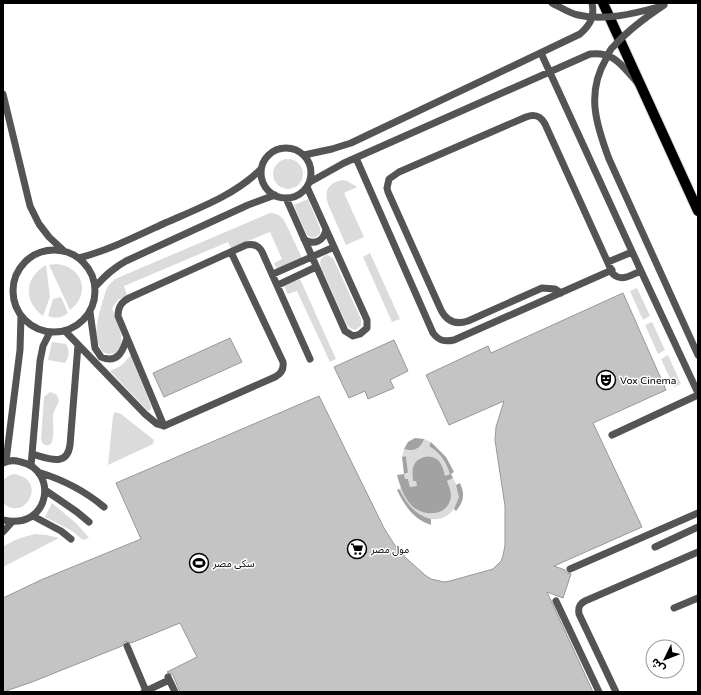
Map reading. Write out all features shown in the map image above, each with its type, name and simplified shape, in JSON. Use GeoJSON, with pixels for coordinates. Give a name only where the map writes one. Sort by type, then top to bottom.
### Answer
{"type":"FeatureCollection","features":[{"type":"Feature","properties":{"kind":"main road"},"geometry":{"type":"LineString","coordinates":[[603,3],[698,211]]}},
{"type":"Feature","properties":{"kind":"lane"},"geometry":{"type":"LineString","coordinates":[[552,3],[577,15],[596,17],[632,14],[666,4]]}},
{"type":"Feature","properties":{"kind":"lane"},"geometry":{"type":"LineString","coordinates":[[304,155],[351,143],[580,34],[587,28],[592,20],[592,3]]}},
{"type":"Feature","properties":{"kind":"lane"},"geometry":{"type":"LineString","coordinates":[[666,4],[632,27],[612,47],[598,71],[594,105],[599,133],[609,159],[698,355]]}},
{"type":"Feature","properties":{"kind":"lane"},"geometry":{"type":"LineString","coordinates":[[541,53],[640,271],[698,394],[612,435]]}},
{"type":"Feature","properties":{"kind":"lane"},"geometry":{"type":"LineString","coordinates":[[261,169],[261,175],[266,187],[275,195],[286,198],[298,195],[308,184],[333,169],[590,54],[604,54],[617,60],[641,87]]}},
{"type":"Feature","properties":{"kind":"lane"},"geometry":{"type":"LineString","coordinates":[[3,94],[30,206],[39,224],[49,237],[64,250],[80,258],[93,276],[95,300],[90,312],[79,323],[65,331],[50,332],[29,324],[21,316],[15,304],[13,292],[14,280],[19,268],[28,258],[38,252],[51,249],[64,250]]}},
{"type":"Feature","properties":{"kind":"lane"},"geometry":{"type":"LineString","coordinates":[[562,293],[555,289],[542,288],[468,321],[462,323],[449,321],[441,310],[388,192],[387,188],[389,179],[399,172],[526,117],[535,115],[545,124],[608,262],[616,276],[622,278],[640,271]]}},
{"type":"Feature","properties":{"kind":"lane"},"geometry":{"type":"LineString","coordinates":[[80,258],[110,248],[227,195],[245,184],[261,169],[267,157],[272,152],[278,149],[292,148],[304,155],[311,168],[308,184],[326,229],[367,320],[367,328],[360,334],[353,336],[345,330],[286,198]]}},
{"type":"Feature","properties":{"kind":"lane"},"geometry":{"type":"LineString","coordinates":[[356,158],[430,328],[437,338],[448,342],[454,340],[612,270]]}},
{"type":"Feature","properties":{"kind":"lane"},"geometry":{"type":"LineString","coordinates":[[95,287],[104,276],[126,261],[248,205],[275,195]]}},
{"type":"Feature","properties":{"kind":"lane"},"geometry":{"type":"LineString","coordinates":[[304,239],[316,242],[323,237],[326,229]]}},
{"type":"Feature","properties":{"kind":"lane"},"geometry":{"type":"LineString","coordinates":[[164,426],[118,316],[119,307],[129,298],[249,244],[256,245],[262,250],[310,359]]}},
{"type":"Feature","properties":{"kind":"lane"},"geometry":{"type":"LineString","coordinates":[[273,274],[334,247]]}},
{"type":"Feature","properties":{"kind":"lane"},"geometry":{"type":"LineString","coordinates":[[65,331],[144,414],[157,424],[164,426],[275,377],[283,370],[283,362],[231,252]]}},
{"type":"Feature","properties":{"kind":"lane"},"geometry":{"type":"LineString","coordinates":[[608,262],[632,252]]}},
{"type":"Feature","properties":{"kind":"lane"},"geometry":{"type":"LineString","coordinates":[[278,285],[316,267]]}},
{"type":"Feature","properties":{"kind":"lane"},"geometry":{"type":"LineString","coordinates":[[90,312],[95,348],[101,357],[111,359],[116,357],[123,350],[127,338]]}},
{"type":"Feature","properties":{"kind":"lane"},"geometry":{"type":"LineString","coordinates":[[3,520],[20,522],[33,516],[40,508],[44,500],[45,490],[43,481],[38,472],[31,466],[15,460],[5,462],[20,350],[21,316]]}},
{"type":"Feature","properties":{"kind":"lane"},"geometry":{"type":"LineString","coordinates":[[31,466],[40,361],[50,332]]}},
{"type":"Feature","properties":{"kind":"lane"},"geometry":{"type":"LineString","coordinates":[[32,454],[57,460],[62,459],[68,453],[70,445],[78,345]]}},
{"type":"Feature","properties":{"kind":"lane"},"geometry":{"type":"LineString","coordinates":[[38,472],[74,485],[104,506]]}},
{"type":"Feature","properties":{"kind":"lane"},"geometry":{"type":"LineString","coordinates":[[45,490],[89,522]]}},
{"type":"Feature","properties":{"kind":"lane"},"geometry":{"type":"LineString","coordinates":[[570,569],[698,513]]}},
{"type":"Feature","properties":{"kind":"lane"},"geometry":{"type":"LineString","coordinates":[[33,516],[61,531],[71,539]]}},
{"type":"Feature","properties":{"kind":"lane"},"geometry":{"type":"LineString","coordinates":[[3,532],[12,522]]}},
{"type":"Feature","properties":{"kind":"lane"},"geometry":{"type":"LineString","coordinates":[[655,547],[698,527]]}},
{"type":"Feature","properties":{"kind":"lane"},"geometry":{"type":"LineString","coordinates":[[616,692],[579,614],[578,607],[585,601],[698,552]]}},
{"type":"Feature","properties":{"kind":"lane"},"geometry":{"type":"LineString","coordinates":[[674,608],[698,598]]}},
{"type":"Feature","properties":{"kind":"lane"},"geometry":{"type":"LineString","coordinates":[[556,601],[599,692]]}},
{"type":"Feature","properties":{"kind":"lane"},"geometry":{"type":"LineString","coordinates":[[126,646],[145,692],[168,679],[175,692]]}},
{"type":"Feature","properties":{"kind":"shaded area"},"geometry":{"type":"Polygon","coordinates":[[[288,159],[299,163],[303,174],[299,185],[288,189],[277,185],[273,174],[277,163],[288,159]]]}},
{"type":"Feature","properties":{"kind":"shaded area"},"geometry":{"type":"Polygon","coordinates":[[[342,180],[347,181],[357,187],[344,193],[364,237],[346,245],[326,196],[329,187],[342,180]]]}},
{"type":"Feature","properties":{"kind":"shaded area"},"geometry":{"type":"Polygon","coordinates":[[[308,199],[320,228],[320,234],[314,238],[308,236],[306,233],[294,205],[308,199]]]}},
{"type":"Feature","properties":{"kind":"shaded area"},"geometry":{"type":"Polygon","coordinates":[[[270,213],[278,215],[284,220],[302,258],[277,269],[274,263],[282,259],[270,232],[231,248],[228,242],[124,286],[127,295],[118,300],[112,308],[120,331],[121,343],[119,349],[115,353],[109,354],[103,352],[97,338],[97,322],[106,290],[115,279],[270,213]]]}},
{"type":"Feature","properties":{"kind":"shaded area"},"geometry":{"type":"Polygon","coordinates":[[[370,253],[400,319],[392,322],[363,257],[370,253]]]}},
{"type":"Feature","properties":{"kind":"shaded area"},"geometry":{"type":"Polygon","coordinates":[[[327,255],[333,258],[361,319],[361,326],[355,330],[347,325],[321,267],[321,260],[327,255]]]}},
{"type":"Feature","properties":{"kind":"shaded area"},"geometry":{"type":"Polygon","coordinates":[[[56,264],[65,266],[72,270],[78,275],[81,281],[81,296],[70,310],[49,265],[56,264]]]}},
{"type":"Feature","properties":{"kind":"shaded area"},"geometry":{"type":"Polygon","coordinates":[[[46,265],[50,297],[43,316],[32,304],[29,297],[29,290],[33,276],[46,265]]]}},
{"type":"Feature","properties":{"kind":"shaded area"},"geometry":{"type":"Polygon","coordinates":[[[300,279],[336,359],[330,362],[297,291],[288,294],[284,286],[300,279]]]}},
{"type":"Feature","properties":{"kind":"shaded area"},"geometry":{"type":"Polygon","coordinates":[[[637,288],[650,316],[643,320],[630,291],[637,288]]]}},
{"type":"Feature","properties":{"kind":"shaded area"},"geometry":{"type":"Polygon","coordinates":[[[61,297],[68,313],[59,318],[48,316],[53,299],[61,297]]]}},
{"type":"Feature","properties":{"kind":"shaded area"},"geometry":{"type":"Polygon","coordinates":[[[652,322],[665,350],[658,354],[645,325],[652,322]]]}},
{"type":"Feature","properties":{"kind":"shaded area"},"geometry":{"type":"Polygon","coordinates":[[[52,342],[66,344],[68,354],[65,363],[48,360],[52,342]]]}},
{"type":"Feature","properties":{"kind":"shaded area"},"geometry":{"type":"Polygon","coordinates":[[[131,355],[151,406],[149,411],[110,371],[122,365],[131,355]]]}},
{"type":"Feature","properties":{"kind":"shaded area"},"geometry":{"type":"Polygon","coordinates":[[[668,355],[681,384],[674,387],[661,359],[668,355]]]}},
{"type":"Feature","properties":{"kind":"shaded area"},"geometry":{"type":"Polygon","coordinates":[[[50,392],[56,394],[59,400],[53,415],[53,436],[51,444],[48,445],[43,444],[41,439],[44,397],[50,392]]]}},
{"type":"Feature","properties":{"kind":"shaded area"},"geometry":{"type":"Polygon","coordinates":[[[115,412],[121,414],[154,440],[153,444],[108,465],[113,416],[115,412]]]}},
{"type":"Feature","properties":{"kind":"shaded area"},"geometry":{"type":"Polygon","coordinates":[[[415,438],[424,439],[419,447],[413,450],[404,449],[408,442],[415,438]]]}},
{"type":"Feature","properties":{"kind":"shaded area"},"geometry":{"type":"Polygon","coordinates":[[[424,439],[431,442],[429,446],[443,458],[451,474],[445,476],[442,467],[433,458],[420,458],[413,481],[416,480],[417,486],[410,487],[408,479],[405,479],[404,474],[408,474],[406,456],[402,457],[404,449],[416,449],[421,445],[424,439]]]}},
{"type":"Feature","properties":{"kind":"shaded area"},"geometry":{"type":"Polygon","coordinates":[[[431,442],[446,457],[454,472],[451,474],[453,478],[447,481],[451,496],[446,508],[436,513],[430,513],[417,510],[412,506],[401,488],[397,475],[404,474],[405,479],[408,479],[410,487],[417,486],[416,481],[413,481],[413,468],[415,464],[420,458],[432,457],[439,461],[445,476],[450,474],[447,465],[442,458],[429,446],[431,442]]]}},
{"type":"Feature","properties":{"kind":"shaded area"},"geometry":{"type":"Polygon","coordinates":[[[406,456],[408,473],[404,474],[402,457],[406,456]]]}},
{"type":"Feature","properties":{"kind":"shaded area"},"geometry":{"type":"Polygon","coordinates":[[[15,474],[25,478],[30,484],[32,492],[30,499],[25,504],[19,508],[11,508],[3,503],[3,480],[10,475],[15,474]]]}},
{"type":"Feature","properties":{"kind":"shaded area"},"geometry":{"type":"Polygon","coordinates":[[[453,478],[458,491],[458,500],[453,510],[445,517],[440,519],[430,519],[412,510],[399,489],[401,487],[410,501],[422,511],[433,514],[444,507],[449,501],[450,493],[447,481],[453,478]]]}},
{"type":"Feature","properties":{"kind":"shaded area"},"geometry":{"type":"Polygon","coordinates":[[[460,483],[463,491],[463,498],[456,511],[454,509],[459,497],[456,485],[460,483]]]}},
{"type":"Feature","properties":{"kind":"shaded area"},"geometry":{"type":"Polygon","coordinates":[[[399,489],[416,512],[431,519],[431,525],[414,516],[403,501],[397,490],[399,489]]]}},
{"type":"Feature","properties":{"kind":"shaded area"},"geometry":{"type":"Polygon","coordinates":[[[52,503],[77,524],[89,538],[83,540],[72,531],[45,517],[52,503]]]}},
{"type":"Feature","properties":{"kind":"shaded area"},"geometry":{"type":"Polygon","coordinates":[[[35,534],[59,538],[3,567],[3,547],[18,539],[35,534]]]}},
{"type":"Feature","properties":{"kind":"building"},"geometry":{"type":"Polygon","coordinates":[[[623,293],[666,390],[593,423],[642,527],[554,566],[571,574],[563,598],[547,592],[593,692],[180,692],[173,675],[167,672],[197,657],[180,623],[131,643],[125,641],[122,646],[3,692],[3,598],[43,579],[141,539],[116,483],[319,396],[384,528],[394,544],[406,558],[431,579],[444,582],[493,569],[501,561],[505,545],[505,506],[495,440],[496,427],[504,401],[449,425],[426,375],[488,346],[491,353],[623,293]]]}},
{"type":"Feature","properties":{"kind":"building"},"geometry":{"type":"Polygon","coordinates":[[[230,338],[242,362],[164,397],[153,373],[230,338]]]}},
{"type":"Feature","properties":{"kind":"building"},"geometry":{"type":"Polygon","coordinates":[[[394,340],[408,371],[390,380],[394,388],[368,399],[365,391],[349,398],[334,367],[394,340]]]}},
{"type":"Feature","properties":{"kind":"place","name":"Vox Cinema"},"geometry":{"type":"Point","coordinates":[606,380]}},
{"type":"Feature","properties":{"kind":"place","name":"مول مصر"},"geometry":{"type":"Point","coordinates":[357,549]}},
{"type":"Feature","properties":{"kind":"place","name":"سكى مصر"},"geometry":{"type":"Point","coordinates":[199,563]}}]}
